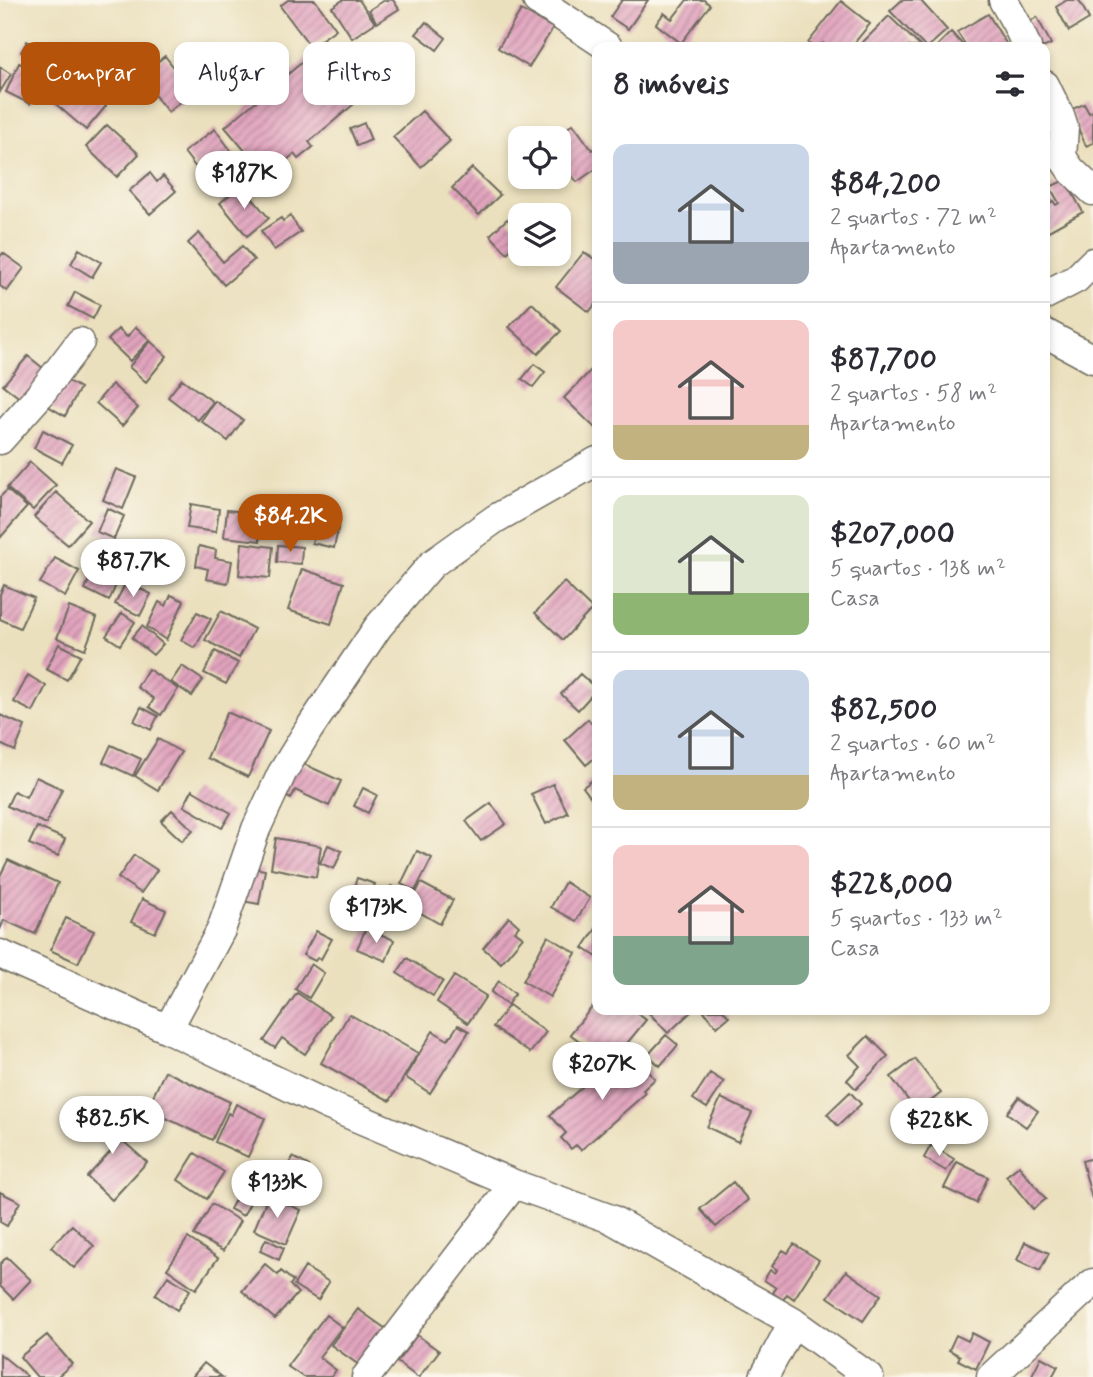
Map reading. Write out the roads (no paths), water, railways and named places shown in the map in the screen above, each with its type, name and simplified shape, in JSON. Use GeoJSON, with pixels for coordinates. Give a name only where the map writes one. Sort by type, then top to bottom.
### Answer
{"type":"FeatureCollection","features":[{"type":"Feature","properties":{"kind":"street"},"geometry":{"type":"LineString","coordinates":[[537,0],[600,42]]}},
{"type":"Feature","properties":{"kind":"street"},"geometry":{"type":"LineString","coordinates":[[1003,0],[1025,42]]}},
{"type":"Feature","properties":{"kind":"street"},"geometry":{"type":"LineString","coordinates":[[1050,95],[1063,128],[1062,157],[1071,170],[1093,191]]}},
{"type":"Feature","properties":{"kind":"street"},"geometry":{"type":"LineString","coordinates":[[1050,292],[1076,279],[1093,262]]}},
{"type":"Feature","properties":{"kind":"street"},"geometry":{"type":"LineString","coordinates":[[1050,336],[1093,359]]}},
{"type":"Feature","properties":{"kind":"street"},"geometry":{"type":"LineString","coordinates":[[0,440],[39,396],[80,342]]}},
{"type":"Feature","properties":{"kind":"street"},"geometry":{"type":"LineString","coordinates":[[168,1029],[221,930],[256,829],[282,773],[379,627],[432,564],[495,519],[592,464]]}},
{"type":"Feature","properties":{"kind":"street"},"geometry":{"type":"LineString","coordinates":[[4,963],[168,1029],[327,1105],[514,1184],[611,1219],[793,1322],[869,1377]]}},
{"type":"Feature","properties":{"kind":"street"},"geometry":{"type":"LineString","coordinates":[[366,1377],[514,1184]]}},
{"type":"Feature","properties":{"kind":"street"},"geometry":{"type":"LineString","coordinates":[[991,1377],[1093,1283]]}},
{"type":"Feature","properties":{"kind":"street"},"geometry":{"type":"LineString","coordinates":[[764,1377],[793,1322]]}}]}
